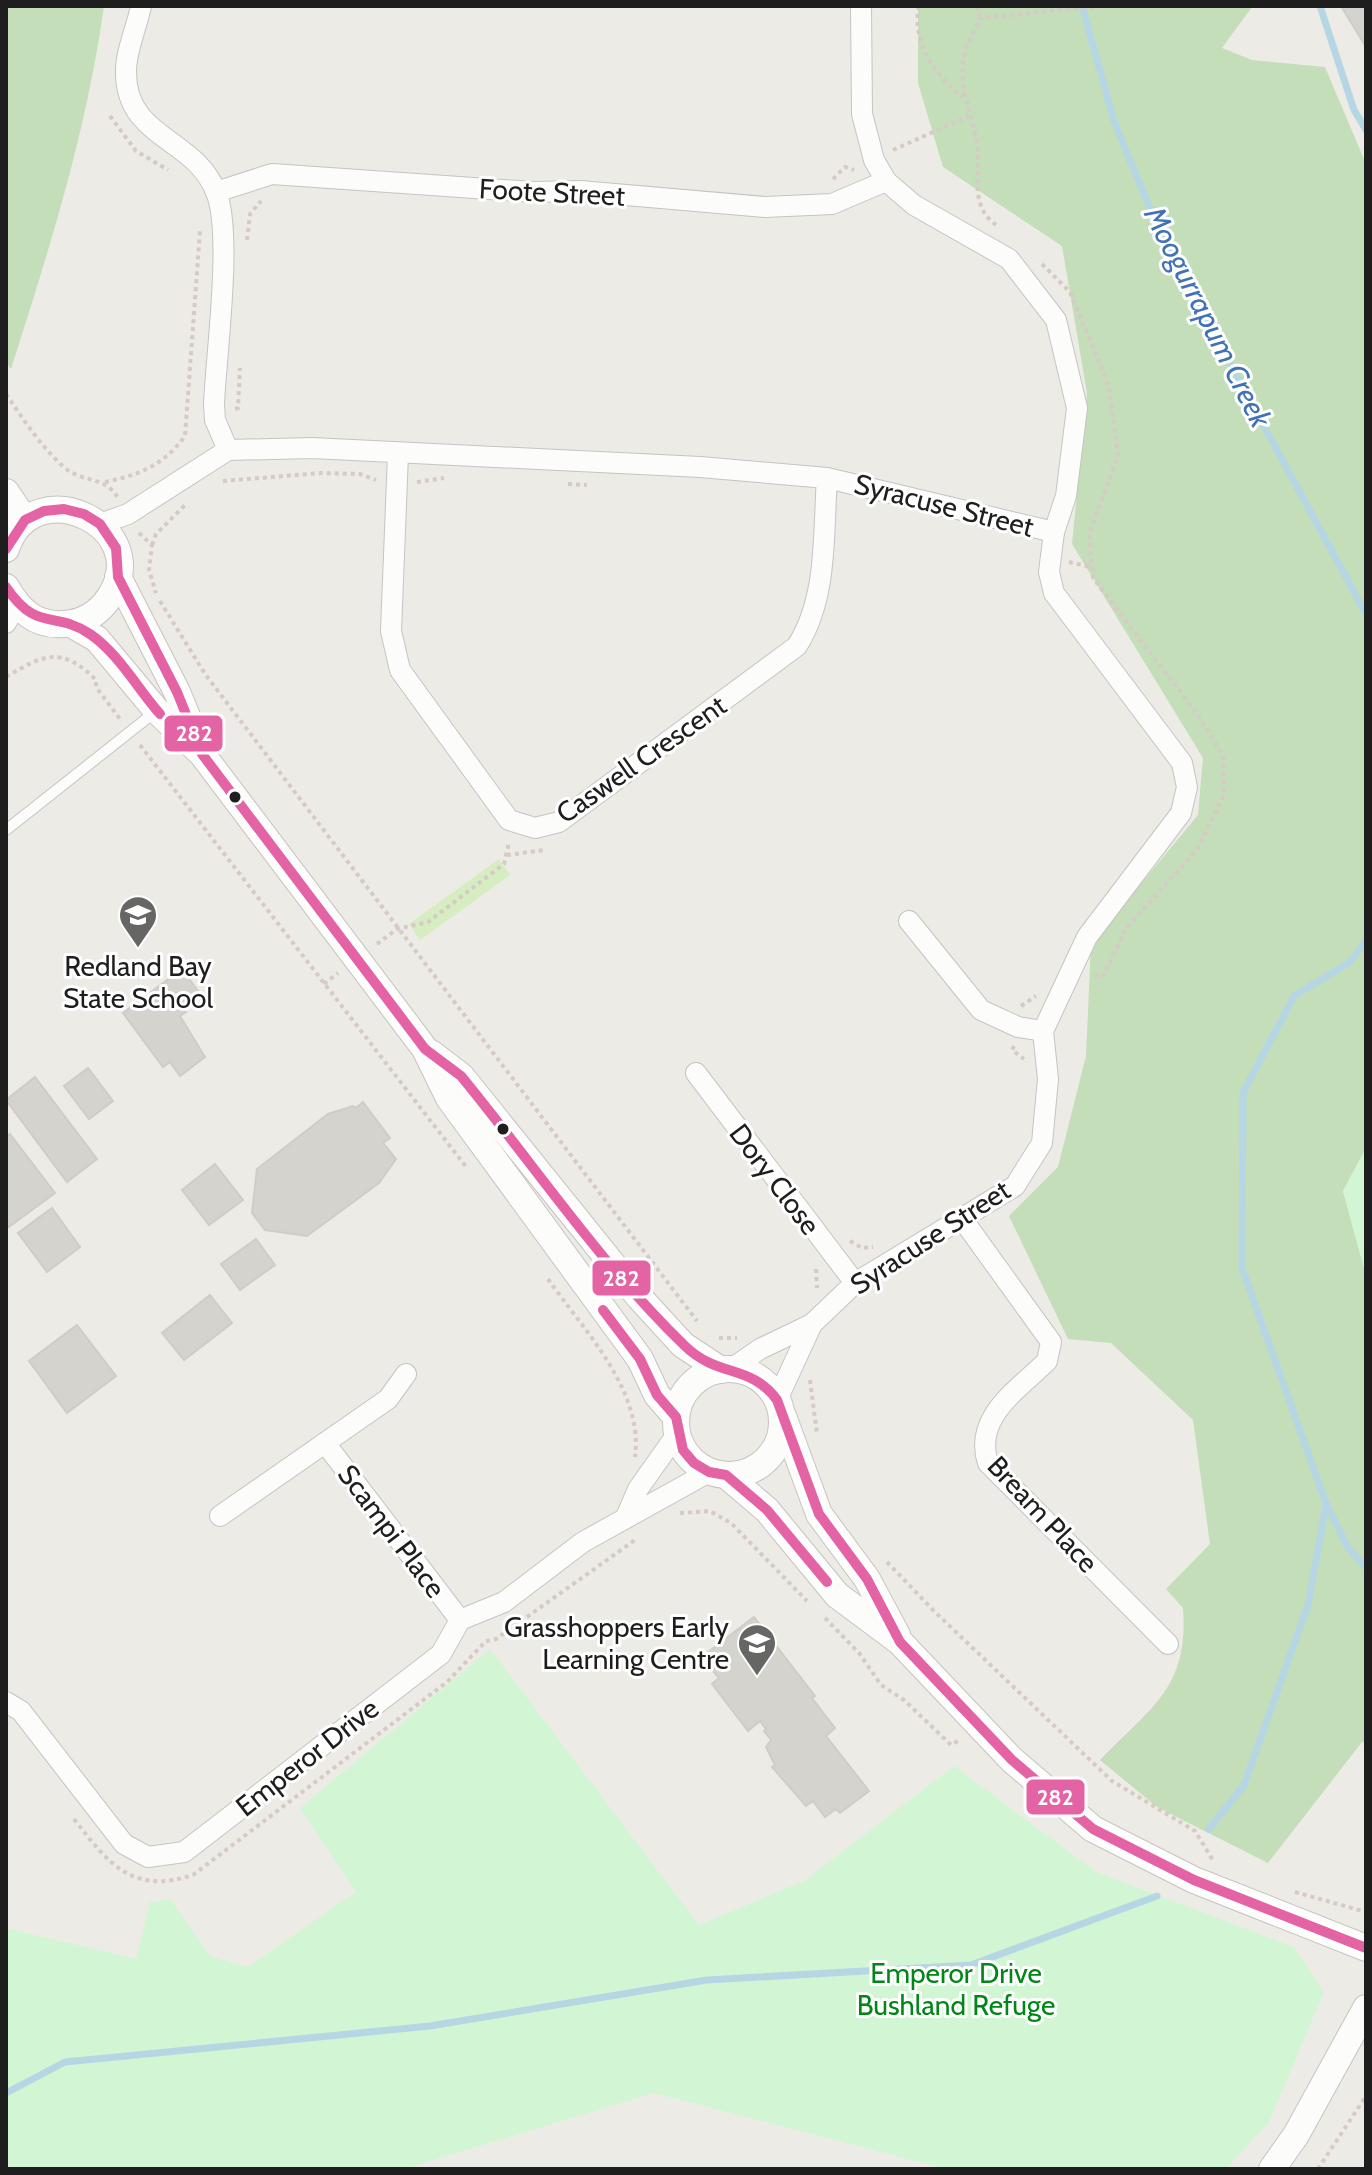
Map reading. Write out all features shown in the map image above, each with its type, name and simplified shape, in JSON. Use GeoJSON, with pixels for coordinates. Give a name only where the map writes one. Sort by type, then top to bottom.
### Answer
{"type":"FeatureCollection","features":[{"type":"Feature","properties":{"kind":"street"},"geometry":{"type":"LineString","coordinates":[[100,524],[128,514],[228,450],[215,420],[214,404],[223,235],[216,192],[194,158],[141,120],[128,96],[126,68],[141,6]]}},
{"type":"Feature","properties":{"kind":"street"},"geometry":{"type":"LineString","coordinates":[[861,6],[862,114],[874,160],[886,181],[914,205],[1009,259],[1056,320],[1077,408],[1066,496],[1054,532]]}},
{"type":"Feature","properties":{"kind":"street","name":"Foote Street"},"geometry":{"type":"LineString","coordinates":[[216,192],[272,174],[517,191],[580,191],[765,207],[832,204],[886,181]]}},
{"type":"Feature","properties":{"kind":"street","name":"Syracuse Street"},"geometry":{"type":"LineString","coordinates":[[228,450],[312,448],[700,467],[827,478],[1054,532],[1049,572],[1054,593],[1182,763],[1187,787],[1181,813],[1087,937],[1043,1031],[1048,1079],[1042,1143],[1015,1186],[855,1283],[812,1324]]}},
{"type":"Feature","properties":{"kind":"street"},"geometry":{"type":"LineString","coordinates":[[398,454],[391,631],[400,670],[509,820]]}},
{"type":"Feature","properties":{"kind":"street","name":"Caswell Crescent"},"geometry":{"type":"LineString","coordinates":[[509,820],[535,828],[559,822],[797,646],[809,627],[818,599],[827,478]]}},
{"type":"Feature","properties":{"kind":"street"},"geometry":{"type":"LineString","coordinates":[[6,492],[25,520]]}},
{"type":"Feature","properties":{"kind":"street"},"geometry":{"type":"LineString","coordinates":[[6,549],[10,538],[25,520],[44,511],[64,509],[84,514],[100,524],[116,548],[118,577],[177,692],[202,754]]}},
{"type":"Feature","properties":{"kind":"street"},"geometry":{"type":"LineString","coordinates":[[71,624],[102,608],[118,577]]}},
{"type":"Feature","properties":{"kind":"street"},"geometry":{"type":"LineString","coordinates":[[9,605],[41,622],[71,624],[97,639],[157,711],[202,754],[425,1049],[449,1098],[640,1359],[694,1463],[717,1473],[786,1530],[837,1595],[900,1642],[980,1727],[1054,1799],[1093,1829],[1194,1880],[1366,1948]]}},
{"type":"Feature","properties":{"kind":"street"},"geometry":{"type":"LineString","coordinates":[[909,921],[981,1010],[1018,1027],[1043,1031]]}},
{"type":"Feature","properties":{"kind":"street"},"geometry":{"type":"LineString","coordinates":[[425,1049],[461,1076],[639,1297],[683,1345],[726,1370],[758,1378],[779,1405],[819,1514],[867,1579],[900,1642]]}},
{"type":"Feature","properties":{"kind":"street","name":"Dory Close"},"geometry":{"type":"LineString","coordinates":[[696,1073],[855,1283]]}},
{"type":"Feature","properties":{"kind":"street","name":"Bream Place"},"geometry":{"type":"LineString","coordinates":[[963,1220],[1051,1342],[1052,1350],[1047,1361],[990,1418],[983,1441],[988,1463],[1168,1644]]}},
{"type":"Feature","properties":{"kind":"street"},"geometry":{"type":"LineString","coordinates":[[626,1517],[638,1489],[676,1425],[680,1400],[690,1386],[812,1324]]}},
{"type":"Feature","properties":{"kind":"street"},"geometry":{"type":"LineString","coordinates":[[460,1620],[504,1602],[583,1542],[626,1517],[717,1473],[757,1467],[770,1456],[778,1442],[779,1405],[812,1324]]}},
{"type":"Feature","properties":{"kind":"street","name":"Scampi Place"},"geometry":{"type":"LineString","coordinates":[[220,1516],[388,1399],[406,1374]]}},
{"type":"Feature","properties":{"kind":"street","name":"Scampi Place"},"geometry":{"type":"LineString","coordinates":[[325,1443],[460,1620]]}},
{"type":"Feature","properties":{"kind":"street","name":"Emperor Drive"},"geometry":{"type":"LineString","coordinates":[[6,1702],[21,1711],[124,1844],[148,1857],[184,1852],[441,1654],[460,1620]]}},
{"type":"Feature","properties":{"kind":"street"},"geometry":{"type":"LineString","coordinates":[[1272,2169],[1296,2135],[1366,2008]]}},
{"type":"Feature","properties":{"kind":"lane"},"geometry":{"type":"LineString","coordinates":[[6,830],[157,711]]}},
{"type":"Feature","properties":{"kind":"path"},"geometry":{"type":"LineString","coordinates":[[919,6],[916,18],[928,61],[944,83],[963,97]]}},
{"type":"Feature","properties":{"kind":"path"},"geometry":{"type":"LineString","coordinates":[[977,6],[981,18],[965,52],[963,97],[977,140],[975,188],[988,219],[1000,227]]}},
{"type":"Feature","properties":{"kind":"path"},"geometry":{"type":"LineString","coordinates":[[981,18],[1102,6]]}},
{"type":"Feature","properties":{"kind":"path"},"geometry":{"type":"LineString","coordinates":[[110,116],[136,151],[174,174]]}},
{"type":"Feature","properties":{"kind":"path"},"geometry":{"type":"LineString","coordinates":[[885,154],[969,116]]}},
{"type":"Feature","properties":{"kind":"path"},"geometry":{"type":"LineString","coordinates":[[105,482],[156,467],[185,436],[200,221]]}},
{"type":"Feature","properties":{"kind":"path"},"geometry":{"type":"LineString","coordinates":[[1041,263],[1070,292],[1109,386],[1118,456],[1089,534],[1093,578],[1198,715],[1223,756],[1224,795],[1197,850],[1127,927],[1102,978],[1086,972]]}},
{"type":"Feature","properties":{"kind":"path"},"geometry":{"type":"LineString","coordinates":[[6,394],[36,439],[68,470],[105,482],[114,489]]}},
{"type":"Feature","properties":{"kind":"path"},"geometry":{"type":"LineString","coordinates":[[213,487],[235,477],[321,473],[360,474],[381,481]]}},
{"type":"Feature","properties":{"kind":"path"},"geometry":{"type":"LineString","coordinates":[[189,502],[166,522],[152,545],[149,570],[157,596],[205,674],[699,1325]]}},
{"type":"Feature","properties":{"kind":"path"},"geometry":{"type":"LineString","coordinates":[[143,540],[152,545]]}},
{"type":"Feature","properties":{"kind":"path"},"geometry":{"type":"LineString","coordinates":[[1074,563],[1092,567]]}},
{"type":"Feature","properties":{"kind":"path"},"geometry":{"type":"LineString","coordinates":[[6,677],[42,658],[59,656],[77,661],[96,680],[96,687],[130,732],[473,1175]]}},
{"type":"Feature","properties":{"kind":"path"},"geometry":{"type":"LineString","coordinates":[[397,929],[428,922],[504,864],[510,835],[509,820]]}},
{"type":"Feature","properties":{"kind":"path"},"geometry":{"type":"LineString","coordinates":[[1014,1045],[1012,1050],[1024,1058],[1026,1068]]}},
{"type":"Feature","properties":{"kind":"path"},"geometry":{"type":"LineString","coordinates":[[844,1249],[851,1239],[862,1248],[879,1247]]}},
{"type":"Feature","properties":{"kind":"path"},"geometry":{"type":"LineString","coordinates":[[817,1290],[818,1274],[814,1265],[822,1262]]}},
{"type":"Feature","properties":{"kind":"path"},"geometry":{"type":"LineString","coordinates":[[546,1275],[622,1387],[637,1440],[634,1463]]}},
{"type":"Feature","properties":{"kind":"path"},"geometry":{"type":"LineString","coordinates":[[710,1336],[741,1337]]}},
{"type":"Feature","properties":{"kind":"path"},"geometry":{"type":"LineString","coordinates":[[811,1374],[820,1445]]}},
{"type":"Feature","properties":{"kind":"path"},"geometry":{"type":"LineString","coordinates":[[677,1514],[710,1511],[731,1523],[859,1653],[881,1685],[904,1700],[951,1745],[980,1727]]}},
{"type":"Feature","properties":{"kind":"path"},"geometry":{"type":"LineString","coordinates":[[66,1807],[104,1858],[125,1875],[170,1883],[193,1875],[447,1682],[486,1641],[496,1639],[644,1533]]}},
{"type":"Feature","properties":{"kind":"path"},"geometry":{"type":"LineString","coordinates":[[877,1551],[935,1612],[1112,1781],[1195,1831],[1215,1865]]}},
{"type":"Feature","properties":{"kind":"path"},"geometry":{"type":"LineString","coordinates":[[1284,1891],[1308,1894],[1366,1912]]}},
{"type":"Feature","properties":{"kind":"path"},"geometry":{"type":"LineString","coordinates":[[1318,2169],[1366,2096]]}},
{"type":"Feature","properties":{"kind":"green space"},"geometry":{"type":"Polygon","coordinates":[[[6,6],[104,6],[77,144],[53,235],[11,369],[6,362],[6,6]]]}},
{"type":"Feature","properties":{"kind":"green space"},"geometry":{"type":"Polygon","coordinates":[[[918,6],[1259,6],[1252,7],[1222,48],[1252,60],[1325,67],[1366,164],[1366,1148],[1343,1191],[1366,1275],[1366,1743],[1362,1742],[1268,1863],[1157,1807],[1100,1760],[1163,1694],[1180,1658],[1183,1608],[1166,1589],[1210,1544],[1193,1420],[1111,1343],[1068,1339],[1009,1216],[1058,1167],[1086,1056],[1091,944],[1198,815],[1203,758],[1072,544],[1087,393],[1062,246],[943,167],[918,83],[918,6]]]}},
{"type":"Feature","properties":{"kind":"green space"},"geometry":{"type":"Polygon","coordinates":[[[499,859],[510,875],[420,940],[409,924],[499,859]]]}},
{"type":"Feature","properties":{"kind":"green space"},"geometry":{"type":"Polygon","coordinates":[[[1366,1148],[1366,1275],[1343,1191],[1366,1148]]]}},
{"type":"Feature","properties":{"kind":"green space","name":"Emperor Drive Bushland Refuge"},"geometry":{"type":"Polygon","coordinates":[[[490,1649],[699,1925],[804,1881],[954,1766],[1096,1872],[1294,1947],[1324,1992],[1269,2122],[1226,2169],[946,2169],[654,2093],[404,2169],[6,2169],[6,1928],[136,1959],[150,1902],[170,1899],[210,1956],[248,1967],[356,1892],[300,1808],[490,1649]]]}},
{"type":"Feature","properties":{"kind":"building"},"geometry":{"type":"Polygon","coordinates":[[[1341,6],[1366,6],[1366,47],[1341,6]]]}},
{"type":"Feature","properties":{"kind":"building"},"geometry":{"type":"Polygon","coordinates":[[[182,969],[200,994],[182,1007],[186,1012],[180,1016],[205,1057],[180,1076],[170,1062],[163,1067],[123,1013],[182,969]]]}},
{"type":"Feature","properties":{"kind":"building"},"geometry":{"type":"Polygon","coordinates":[[[88,1068],[113,1101],[89,1119],[64,1086],[88,1068]]]}},
{"type":"Feature","properties":{"kind":"building"},"geometry":{"type":"Polygon","coordinates":[[[35,1077],[97,1159],[67,1182],[6,1100],[35,1077]]]}},
{"type":"Feature","properties":{"kind":"building"},"geometry":{"type":"Polygon","coordinates":[[[363,1102],[390,1138],[383,1143],[396,1159],[379,1183],[307,1236],[265,1230],[252,1213],[257,1169],[328,1114],[353,1106],[356,1108],[363,1102]]]}},
{"type":"Feature","properties":{"kind":"building"},"geometry":{"type":"Polygon","coordinates":[[[10,1134],[55,1193],[6,1229],[6,1137],[10,1134]]]}},
{"type":"Feature","properties":{"kind":"building"},"geometry":{"type":"Polygon","coordinates":[[[215,1164],[243,1200],[209,1225],[182,1190],[215,1164]]]}},
{"type":"Feature","properties":{"kind":"building"},"geometry":{"type":"Polygon","coordinates":[[[52,1208],[80,1247],[47,1272],[18,1233],[52,1208]]]}},
{"type":"Feature","properties":{"kind":"building"},"geometry":{"type":"Polygon","coordinates":[[[256,1239],[275,1265],[240,1290],[221,1264],[256,1239]]]}},
{"type":"Feature","properties":{"kind":"building"},"geometry":{"type":"Polygon","coordinates":[[[210,1295],[232,1323],[184,1360],[162,1333],[210,1295]]]}},
{"type":"Feature","properties":{"kind":"building"},"geometry":{"type":"Polygon","coordinates":[[[77,1325],[116,1376],[67,1413],[29,1361],[77,1325]]]}},
{"type":"Feature","properties":{"kind":"building"},"geometry":{"type":"Polygon","coordinates":[[[754,1617],[815,1696],[812,1698],[835,1728],[826,1736],[869,1791],[840,1813],[836,1809],[825,1817],[813,1801],[806,1806],[772,1767],[775,1765],[766,1747],[771,1740],[760,1721],[748,1731],[712,1684],[719,1678],[712,1670],[717,1666],[707,1653],[754,1617]]]}},
{"type":"Feature","properties":{"kind":"waterway","name":"Moogurrapum Creek"},"geometry":{"type":"LineString","coordinates":[[1082,6],[1115,124],[1164,242],[1366,614]]}},
{"type":"Feature","properties":{"kind":"waterway"},"geometry":{"type":"LineString","coordinates":[[1320,6],[1354,110],[1366,130]]}},
{"type":"Feature","properties":{"kind":"waterway","name":"Moogurrapum Creek"},"geometry":{"type":"LineString","coordinates":[[1366,941],[1350,962],[1294,996],[1243,1093],[1242,1268],[1326,1503],[1347,1546],[1366,1568]]}},
{"type":"Feature","properties":{"kind":"waterway","name":"Moogurrapum Creek"},"geometry":{"type":"LineString","coordinates":[[1209,1829],[1244,1785],[1308,1605],[1326,1505]]}},
{"type":"Feature","properties":{"kind":"waterway"},"geometry":{"type":"LineString","coordinates":[[6,2093],[65,2062],[430,2026],[707,1980],[971,1965],[1157,1896]]}},
{"type":"Feature","properties":{"kind":"transit line","name":"282"},"geometry":{"type":"LineString","coordinates":[[6,549],[25,520],[44,511],[64,509],[84,514],[100,524],[116,548],[118,577],[177,692],[202,754],[425,1049],[461,1076],[569,1214],[654,1315],[697,1356],[756,1381],[777,1400],[819,1514],[867,1579],[900,1642],[1012,1760],[1093,1829],[1194,1880],[1366,1948]]}},
{"type":"Feature","properties":{"kind":"transit line","name":"282"},"geometry":{"type":"LineString","coordinates":[[6,587],[17,601],[37,616],[77,627],[100,642],[119,661],[160,714]]}},
{"type":"Feature","properties":{"kind":"transit line","name":"282"},"geometry":{"type":"LineString","coordinates":[[603,1310],[640,1359],[657,1395],[676,1417],[683,1450],[694,1463],[709,1472],[726,1475],[767,1510],[827,1582]]}},
{"type":"Feature","properties":{"kind":"place","name":"Redland Bay State School"},"geometry":{"type":"Point","coordinates":[138,949]}},
{"type":"Feature","properties":{"kind":"place","name":"Grasshoppers Early Learning Centre"},"geometry":{"type":"Point","coordinates":[757,1677]}}]}
